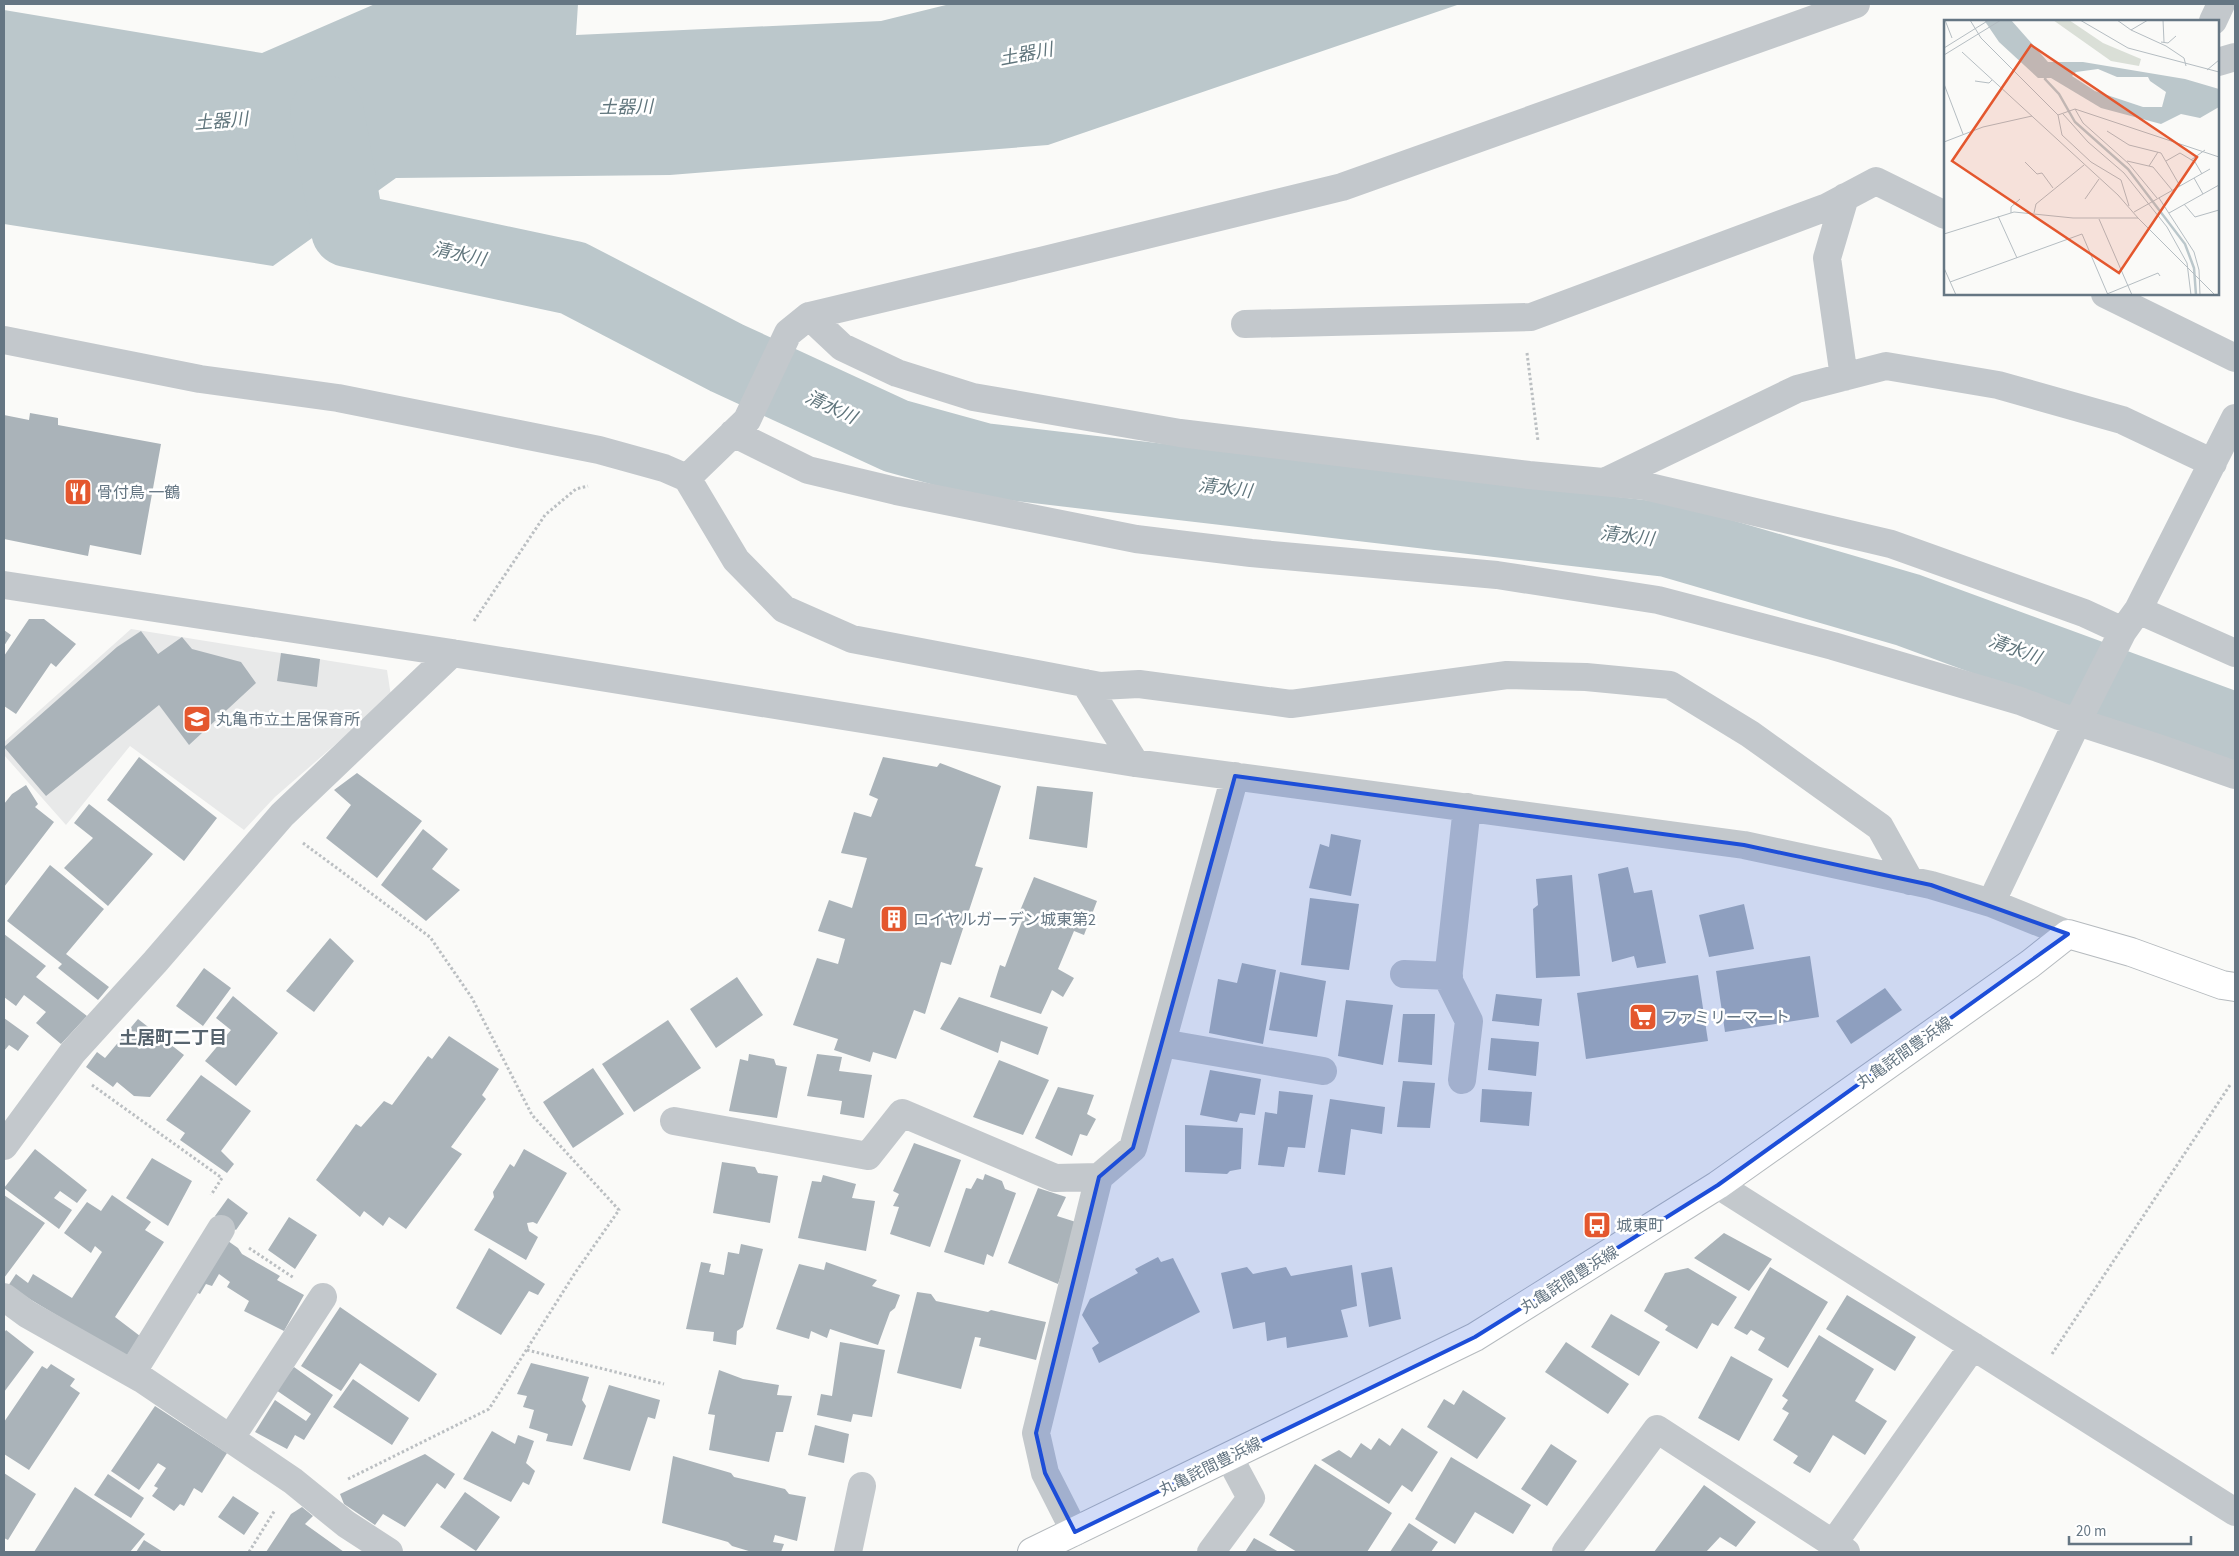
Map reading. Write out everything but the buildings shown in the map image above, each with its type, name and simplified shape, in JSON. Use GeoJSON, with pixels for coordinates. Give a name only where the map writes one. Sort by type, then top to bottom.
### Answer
{"type":"FeatureCollection","features":[{"type":"Feature","properties":{"kind":"main road"},"geometry":{"type":"LineString","coordinates":[[2068,934],[2131,952],[2222,985],[2235,987]]}},
{"type":"Feature","properties":{"kind":"main road","name":"丸亀詫間豊浜線"},"geometry":{"type":"LineString","coordinates":[[1032,1552],[1475,1337],[1718,1185],[2030,964],[2068,934]]}},
{"type":"Feature","properties":{"kind":"street"},"geometry":{"type":"LineString","coordinates":[[687,478],[740,427],[788,333],[809,316],[1050,259],[1342,186],[1856,4]]}},
{"type":"Feature","properties":{"kind":"street"},"geometry":{"type":"LineString","coordinates":[[2213,20],[2221,4]]}},
{"type":"Feature","properties":{"kind":"street"},"geometry":{"type":"LineString","coordinates":[[2219,62],[2235,57]]}},
{"type":"Feature","properties":{"kind":"street"},"geometry":{"type":"LineString","coordinates":[[1245,324],[1531,317],[1827,207],[1876,181],[1944,215]]}},
{"type":"Feature","properties":{"kind":"street"},"geometry":{"type":"LineString","coordinates":[[1844,377],[1827,258],[1845,197]]}},
{"type":"Feature","properties":{"kind":"street"},"geometry":{"type":"LineString","coordinates":[[2107,295],[2235,358]]}},
{"type":"Feature","properties":{"kind":"street"},"geometry":{"type":"LineString","coordinates":[[809,316],[842,347],[897,373],[973,397],[1180,433],[1542,476],[1645,486],[1891,544],[2084,613],[2130,621],[2235,653]]}},
{"type":"Feature","properties":{"kind":"street"},"geometry":{"type":"LineString","coordinates":[[4,340],[200,379],[338,398],[609,452],[664,468],[687,478],[736,560],[784,609],[852,639],[1100,686],[1140,684],[1291,704],[1507,675],[1586,677],[1670,686],[1750,734],[1880,827],[1910,880]]}},
{"type":"Feature","properties":{"kind":"street"},"geometry":{"type":"LineString","coordinates":[[1604,482],[1796,389],[1886,366],[1998,385],[2122,420],[2213,462]]}},
{"type":"Feature","properties":{"kind":"street"},"geometry":{"type":"LineString","coordinates":[[1991,903],[2078,719],[2235,418]]}},
{"type":"Feature","properties":{"kind":"street"},"geometry":{"type":"LineString","coordinates":[[740,427],[808,470],[896,491],[1136,539],[1251,553],[1497,575],[1658,600],[1861,654],[2020,701],[2078,719],[2235,775]]}},
{"type":"Feature","properties":{"kind":"street"},"geometry":{"type":"LineString","coordinates":[[4,585],[452,653],[1135,763],[1744,845],[1910,880],[1991,903],[2068,934]]}},
{"type":"Feature","properties":{"kind":"street"},"geometry":{"type":"LineString","coordinates":[[4,1146],[72,1052],[155,962],[276,823],[452,653]]}},
{"type":"Feature","properties":{"kind":"street"},"geometry":{"type":"LineString","coordinates":[[1085,683],[1135,763]]}},
{"type":"Feature","properties":{"kind":"street"},"geometry":{"type":"LineString","coordinates":[[1076,1532],[1045,1473],[1036,1433],[1100,1178],[1133,1148],[1235,776]]}},
{"type":"Feature","properties":{"kind":"street"},"geometry":{"type":"LineString","coordinates":[[1462,1080],[1468,1021],[1448,979],[1467,807]]}},
{"type":"Feature","properties":{"kind":"street"},"geometry":{"type":"LineString","coordinates":[[1404,974],[1449,976]]}},
{"type":"Feature","properties":{"kind":"street"},"geometry":{"type":"LineString","coordinates":[[1162,1044],[1323,1071]]}},
{"type":"Feature","properties":{"kind":"street"},"geometry":{"type":"LineString","coordinates":[[674,1121],[868,1156],[902,1113],[1055,1178],[1100,1178]]}},
{"type":"Feature","properties":{"kind":"street"},"geometry":{"type":"LineString","coordinates":[[1718,1185],[2235,1512]]}},
{"type":"Feature","properties":{"kind":"street"},"geometry":{"type":"LineString","coordinates":[[132,1373],[221,1229]]}},
{"type":"Feature","properties":{"kind":"street"},"geometry":{"type":"LineString","coordinates":[[4,1297],[27,1314],[132,1373],[303,1489],[346,1524],[389,1552]]}},
{"type":"Feature","properties":{"kind":"street"},"geometry":{"type":"LineString","coordinates":[[230,1439],[323,1297]]}},
{"type":"Feature","properties":{"kind":"street"},"geometry":{"type":"LineString","coordinates":[[1566,1552],[1657,1429],[1840,1548],[1974,1346]]}},
{"type":"Feature","properties":{"kind":"street"},"geometry":{"type":"LineString","coordinates":[[1211,1552],[1252,1498],[1229,1457]]}},
{"type":"Feature","properties":{"kind":"street"},"geometry":{"type":"LineString","coordinates":[[848,1552],[862,1486]]}},
{"type":"Feature","properties":{"kind":"path"},"geometry":{"type":"LineString","coordinates":[[1522,317],[1542,476]]}},
{"type":"Feature","properties":{"kind":"path"},"geometry":{"type":"LineString","coordinates":[[452,653],[545,514],[576,489],[594,485]]}},
{"type":"Feature","properties":{"kind":"path"},"geometry":{"type":"LineString","coordinates":[[249,1552],[303,1489],[489,1409],[575,1273],[618,1210],[532,1115],[472,998],[430,937],[276,823]]}},
{"type":"Feature","properties":{"kind":"path"},"geometry":{"type":"LineString","coordinates":[[64,1065],[222,1178],[199,1214],[323,1297]]}},
{"type":"Feature","properties":{"kind":"path"},"geometry":{"type":"LineString","coordinates":[[2033,1384],[2230,1085]]}},
{"type":"Feature","properties":{"kind":"path"},"geometry":{"type":"LineString","coordinates":[[527,1350],[664,1384]]}},
{"type":"Feature","properties":{"kind":"highlighted area"},"geometry":{"type":"Polygon","coordinates":[[[1235,776],[1744,845],[1931,885],[2068,934],[1718,1185],[1475,1337],[1075,1532],[1045,1473],[1036,1433],[1099,1177],[1133,1148],[1235,776]]]}},
{"type":"Feature","properties":{"kind":"shaded area","name":"丸亀市立土居保育所"},"geometry":{"type":"Polygon","coordinates":[[[131,629],[387,670],[391,696],[275,797],[244,830],[130,746],[66,825],[4,755],[4,742],[131,629]]]}},
{"type":"Feature","properties":{"kind":"water","name":"土器川"},"geometry":{"type":"Polygon","coordinates":[[[375,4],[578,4],[576,35],[881,21],[950,4],[1460,4],[1048,145],[670,175],[396,178],[273,266],[4,224],[4,10],[262,53],[375,4]]]}},
{"type":"Feature","properties":{"kind":"waterway","name":"清水川"},"geometry":{"type":"LineString","coordinates":[[327,113],[348,230],[573,278],[727,358],[896,436],[983,460],[1668,540],[1908,610],[2235,730]]}},
{"type":"Feature","properties":{"kind":"place","name":"骨付鳥 一鶴"},"geometry":{"type":"Point","coordinates":[78,492]}},
{"type":"Feature","properties":{"kind":"place","name":"丸亀市立土居保育所"},"geometry":{"type":"Point","coordinates":[197,719]}},
{"type":"Feature","properties":{"kind":"place","name":"ロイヤルガーデン城東第2"},"geometry":{"type":"Point","coordinates":[894,919]}},
{"type":"Feature","properties":{"kind":"place","name":"ファミリーマート"},"geometry":{"type":"Point","coordinates":[1643,1017]}},
{"type":"Feature","properties":{"kind":"place","name":"城東町"},"geometry":{"type":"Point","coordinates":[1597,1225]}},
{"type":"Feature","properties":{"kind":"district","name":"土居町二丁目"},"geometry":{"type":"Point","coordinates":[173,1038]}}]}
